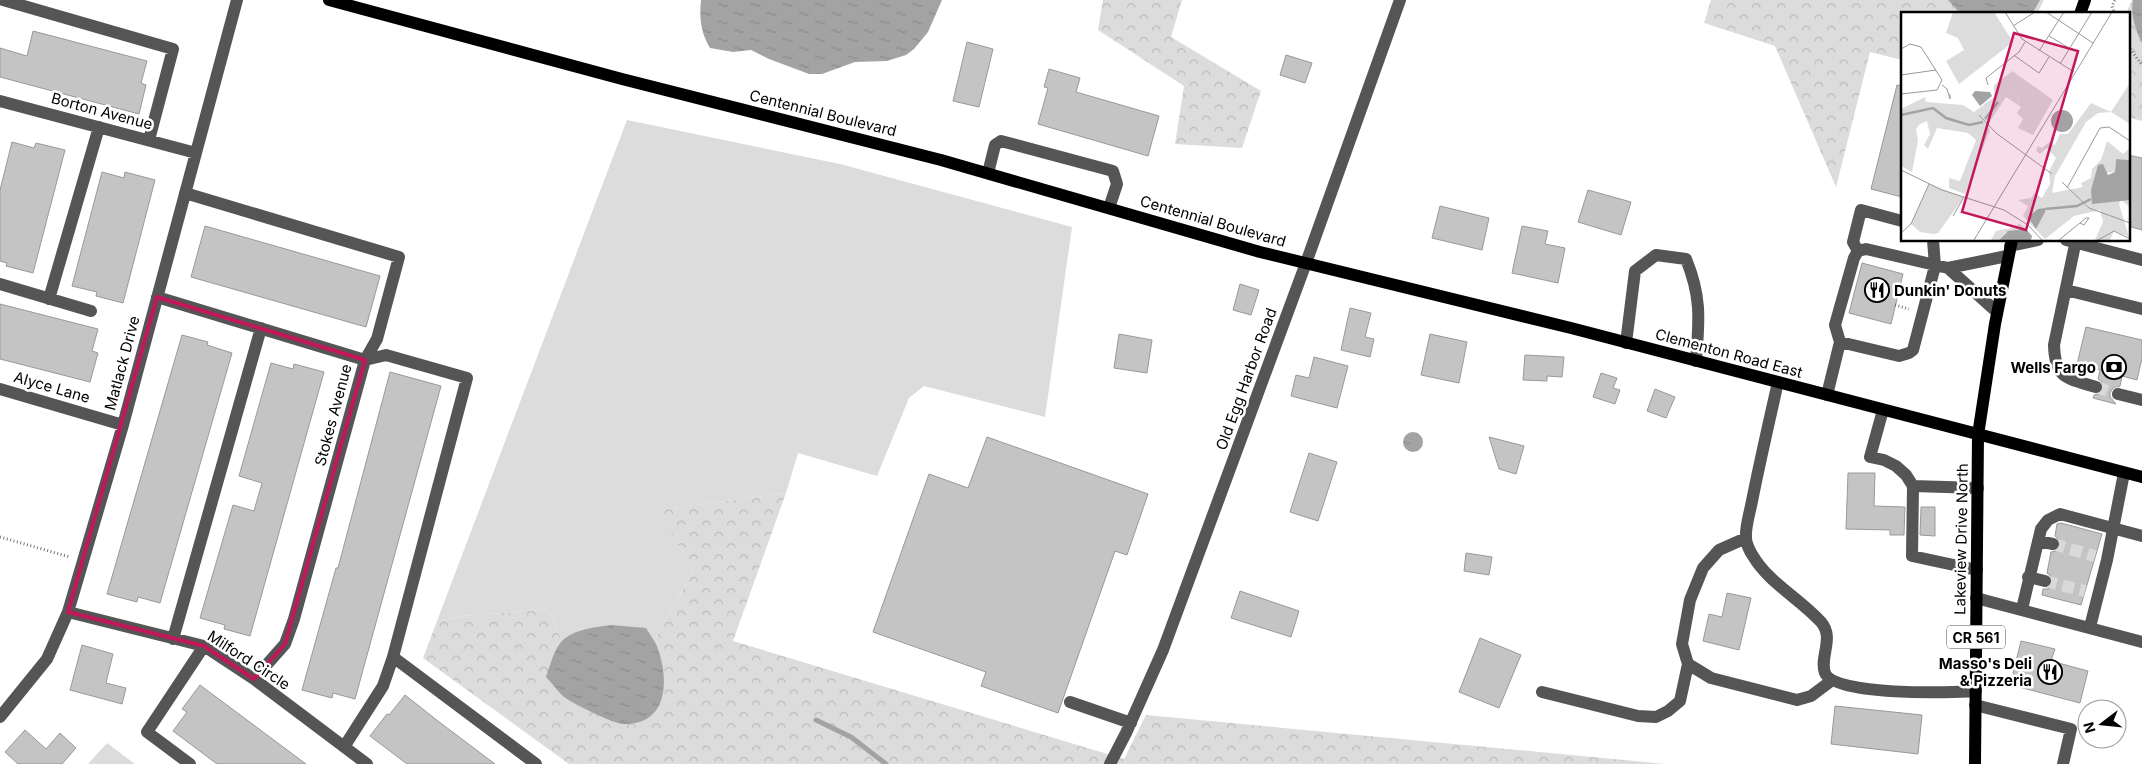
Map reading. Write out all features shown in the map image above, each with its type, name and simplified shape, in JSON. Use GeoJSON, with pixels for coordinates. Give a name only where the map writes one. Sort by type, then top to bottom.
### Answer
{"type":"FeatureCollection","features":[{"type":"Feature","properties":{"kind":"main road","name":"Centennial Boulevard"},"geometry":{"type":"LineString","coordinates":[[330,0],[622,79],[988,173],[1306,263]]}},
{"type":"Feature","properties":{"kind":"main road"},"geometry":{"type":"LineString","coordinates":[[2081,12],[2085,0]]}},
{"type":"Feature","properties":{"kind":"main road","name":"CR 561"},"geometry":{"type":"LineString","coordinates":[[1978,434],[1997,312],[2010,248]]}},
{"type":"Feature","properties":{"kind":"main road","name":"Clementon Road East"},"geometry":{"type":"LineString","coordinates":[[1306,263],[1626,343],[2142,477]]}},
{"type":"Feature","properties":{"kind":"main road","name":"Lakeview Drive North"},"geometry":{"type":"LineString","coordinates":[[1975,764],[1978,434]]}},
{"type":"Feature","properties":{"kind":"street"},"geometry":{"type":"LineString","coordinates":[[4,0],[172,49],[148,140]]}},
{"type":"Feature","properties":{"kind":"street","name":"Matlack Drive"},"geometry":{"type":"LineString","coordinates":[[0,717],[48,659],[68,612],[123,424],[237,0]]}},
{"type":"Feature","properties":{"kind":"street","name":"Old Egg Harbor Road"},"geometry":{"type":"LineString","coordinates":[[1110,764],[1131,723],[1163,650],[1306,263],[1400,0]]}},
{"type":"Feature","properties":{"kind":"street","name":"Borton Avenue"},"geometry":{"type":"LineString","coordinates":[[0,101],[196,153]]}},
{"type":"Feature","properties":{"kind":"street"},"geometry":{"type":"LineString","coordinates":[[49,299],[99,127]]}},
{"type":"Feature","properties":{"kind":"street"},"geometry":{"type":"LineString","coordinates":[[988,173],[995,144],[1001,141],[1113,171],[1118,184],[1109,208]]}},
{"type":"Feature","properties":{"kind":"street"},"geometry":{"type":"LineString","coordinates":[[185,192],[399,258],[377,339],[366,360]]}},
{"type":"Feature","properties":{"kind":"street"},"geometry":{"type":"LineString","coordinates":[[1858,251],[1853,242],[1861,210],[1901,221]]}},
{"type":"Feature","properties":{"kind":"street"},"geometry":{"type":"LineString","coordinates":[[1840,342],[1900,356],[1909,353],[1915,345],[1941,267],[1933,241]]}},
{"type":"Feature","properties":{"kind":"street"},"geometry":{"type":"LineString","coordinates":[[1941,267],[2034,241]]}},
{"type":"Feature","properties":{"kind":"street"},"geometry":{"type":"LineString","coordinates":[[2096,387],[2065,378],[2057,368],[2054,345],[2066,290],[2072,241],[2142,260]]}},
{"type":"Feature","properties":{"kind":"street"},"geometry":{"type":"LineString","coordinates":[[1828,395],[1840,342],[1835,326],[1854,258],[1858,251],[1866,249],[1941,267],[1997,312]]}},
{"type":"Feature","properties":{"kind":"street"},"geometry":{"type":"LineString","coordinates":[[1626,343],[1635,271],[1656,254],[1686,259],[1694,278],[1700,313],[1696,361]]}},
{"type":"Feature","properties":{"kind":"street"},"geometry":{"type":"LineString","coordinates":[[0,284],[90,312]]}},
{"type":"Feature","properties":{"kind":"street"},"geometry":{"type":"LineString","coordinates":[[2066,290],[2142,309]]}},
{"type":"Feature","properties":{"kind":"street","name":"Stokes Avenue"},"geometry":{"type":"LineString","coordinates":[[157,297],[366,360],[294,619],[285,644],[254,679]]}},
{"type":"Feature","properties":{"kind":"street"},"geometry":{"type":"LineString","coordinates":[[173,639],[261,328]]}},
{"type":"Feature","properties":{"kind":"street"},"geometry":{"type":"LineString","coordinates":[[344,747],[383,686],[393,657],[467,378],[386,356],[366,360]]}},
{"type":"Feature","properties":{"kind":"street"},"geometry":{"type":"LineString","coordinates":[[1778,382],[1746,538],[1752,555],[1765,572],[1807,607],[1823,624],[1828,647],[1824,659],[1825,672],[1831,681],[1866,688],[1929,694],[1976,691]]}},
{"type":"Feature","properties":{"kind":"street","name":"Alyce Lane"},"geometry":{"type":"LineString","coordinates":[[0,389],[123,424]]}},
{"type":"Feature","properties":{"kind":"street"},"geometry":{"type":"LineString","coordinates":[[2118,394],[2142,400]]}},
{"type":"Feature","properties":{"kind":"street"},"geometry":{"type":"LineString","coordinates":[[1883,410],[1870,457],[1884,460],[1896,466],[1906,475],[1913,486],[1912,556],[1977,570]]}},
{"type":"Feature","properties":{"kind":"street"},"geometry":{"type":"LineString","coordinates":[[2090,627],[2098,596],[2101,558],[2114,528],[2116,508],[2124,473]]}},
{"type":"Feature","properties":{"kind":"street"},"geometry":{"type":"LineString","coordinates":[[1913,486],[1978,488]]}},
{"type":"Feature","properties":{"kind":"street"},"geometry":{"type":"LineString","coordinates":[[2022,609],[2040,530],[2048,520],[2060,514],[2142,536]]}},
{"type":"Feature","properties":{"kind":"street"},"geometry":{"type":"LineString","coordinates":[[1542,692],[1638,716],[1656,717],[1668,711],[1680,701],[1688,664],[1682,644],[1690,600],[1703,568],[1719,550],[1746,538]]}},
{"type":"Feature","properties":{"kind":"street"},"geometry":{"type":"LineString","coordinates":[[2038,541],[2053,544]]}},
{"type":"Feature","properties":{"kind":"street"},"geometry":{"type":"LineString","coordinates":[[2028,577],[2045,581]]}},
{"type":"Feature","properties":{"kind":"street"},"geometry":{"type":"LineString","coordinates":[[2086,591],[2098,596]]}},
{"type":"Feature","properties":{"kind":"street"},"geometry":{"type":"LineString","coordinates":[[1976,598],[2142,642]]}},
{"type":"Feature","properties":{"kind":"street","name":"Milford Circle"},"geometry":{"type":"LineString","coordinates":[[68,612],[204,646],[254,679],[367,764]]}},
{"type":"Feature","properties":{"kind":"street"},"geometry":{"type":"LineString","coordinates":[[190,764],[147,732],[204,646]]}},
{"type":"Feature","properties":{"kind":"street"},"geometry":{"type":"LineString","coordinates":[[393,657],[536,764]]}},
{"type":"Feature","properties":{"kind":"street"},"geometry":{"type":"LineString","coordinates":[[1688,664],[1711,678],[1797,700],[1811,696],[1831,681]]}},
{"type":"Feature","properties":{"kind":"street"},"geometry":{"type":"LineString","coordinates":[[1070,702],[1131,723]]}},
{"type":"Feature","properties":{"kind":"street"},"geometry":{"type":"LineString","coordinates":[[1975,705],[2071,729],[2062,764]]}},
{"type":"Feature","properties":{"kind":"path"},"geometry":{"type":"LineString","coordinates":[[2114,12],[2112,6],[2115,0]]}},
{"type":"Feature","properties":{"kind":"path"},"geometry":{"type":"LineString","coordinates":[[2130,49],[2142,65]]}},
{"type":"Feature","properties":{"kind":"path"},"geometry":{"type":"LineString","coordinates":[[0,537],[83,560]]}},
{"type":"Feature","properties":{"kind":"highlighted area"},"geometry":{"type":"Polygon","coordinates":[[[157,297],[365,360],[285,644],[254,679],[204,646],[68,612],[157,297]]]}},
{"type":"Feature","properties":{"kind":"green space"},"geometry":{"type":"Polygon","coordinates":[[[1103,0],[1182,0],[1171,37],[1261,91],[1242,148],[1175,144],[1184,86],[1098,30],[1103,0]]]}},
{"type":"Feature","properties":{"kind":"green space"},"geometry":{"type":"Polygon","coordinates":[[[1711,0],[2044,0],[2038,12],[1901,12],[1901,60],[1870,52],[1836,187],[1775,46],[1704,23],[1711,0]]]}},
{"type":"Feature","properties":{"kind":"green space"},"geometry":{"type":"Polygon","coordinates":[[[2132,0],[2142,0],[2142,121],[2130,118],[2130,12],[2127,12],[2132,0]]]}},
{"type":"Feature","properties":{"kind":"green space"},"geometry":{"type":"Polygon","coordinates":[[[627,120],[840,164],[1072,227],[1045,417],[924,386],[909,398],[877,476],[798,453],[786,493],[658,510],[694,570],[656,637],[562,641],[549,609],[464,616],[437,621],[627,120]]]}},
{"type":"Feature","properties":{"kind":"green space"},"geometry":{"type":"Polygon","coordinates":[[[786,493],[733,641],[1124,759],[1146,715],[1666,764],[569,764],[423,658],[437,621],[464,616],[549,609],[562,641],[656,637],[694,570],[657,510],[786,493]]]}},
{"type":"Feature","properties":{"kind":"green space"},"geometry":{"type":"Polygon","coordinates":[[[107,743],[135,764],[88,764],[107,743]]]}},
{"type":"Feature","properties":{"kind":"water"},"geometry":{"type":"Polygon","coordinates":[[[701,0],[942,0],[928,32],[914,49],[906,55],[887,61],[855,62],[822,74],[809,74],[751,50],[733,52],[710,48],[701,25],[701,0]]]}},
{"type":"Feature","properties":{"kind":"water"},"geometry":{"type":"Polygon","coordinates":[[[1948,0],[2040,0],[2033,12],[1960,12],[1948,0]]]}},
{"type":"Feature","properties":{"kind":"water"},"geometry":{"type":"Polygon","coordinates":[[[2133,0],[2142,0],[2142,43],[2134,22],[2133,0]]]}},
{"type":"Feature","properties":{"kind":"water"},"geometry":{"type":"Polygon","coordinates":[[[1409,432],[1417,432],[1423,438],[1423,446],[1417,452],[1409,452],[1403,446],[1403,438],[1409,432]]]}},
{"type":"Feature","properties":{"kind":"water"},"geometry":{"type":"Polygon","coordinates":[[[611,625],[646,628],[656,644],[660,657],[664,684],[662,697],[650,717],[638,722],[623,724],[602,717],[564,697],[546,677],[557,648],[567,637],[585,629],[611,625]]]}},
{"type":"Feature","properties":{"kind":"building"},"geometry":{"type":"Polygon","coordinates":[[[33,31],[147,61],[141,83],[146,85],[139,114],[0,77],[0,48],[27,56],[33,31]]]}},
{"type":"Feature","properties":{"kind":"building"},"geometry":{"type":"Polygon","coordinates":[[[967,42],[993,49],[979,107],[953,101],[967,42]]]}},
{"type":"Feature","properties":{"kind":"building"},"geometry":{"type":"Polygon","coordinates":[[[1286,55],[1312,63],[1305,83],[1280,75],[1286,55]]]}},
{"type":"Feature","properties":{"kind":"building"},"geometry":{"type":"Polygon","coordinates":[[[1049,69],[1080,78],[1076,92],[1159,116],[1148,156],[1038,124],[1048,88],[1044,87],[1049,69]]]}},
{"type":"Feature","properties":{"kind":"building"},"geometry":{"type":"Polygon","coordinates":[[[1897,85],[1901,86],[1901,197],[1871,189],[1897,85]]]}},
{"type":"Feature","properties":{"kind":"building"},"geometry":{"type":"Polygon","coordinates":[[[12,142],[34,148],[36,143],[65,150],[33,273],[6,266],[7,263],[0,261],[0,190],[12,142]]]}},
{"type":"Feature","properties":{"kind":"building"},"geometry":{"type":"Polygon","coordinates":[[[2130,155],[2142,158],[2142,230],[2130,227],[2130,155]]]}},
{"type":"Feature","properties":{"kind":"building"},"geometry":{"type":"Polygon","coordinates":[[[102,172],[124,178],[125,172],[155,180],[123,303],[96,296],[97,292],[72,286],[102,172]]]}},
{"type":"Feature","properties":{"kind":"building"},"geometry":{"type":"Polygon","coordinates":[[[1588,190],[1631,202],[1621,235],[1578,222],[1588,190]]]}},
{"type":"Feature","properties":{"kind":"building"},"geometry":{"type":"Polygon","coordinates":[[[1440,206],[1489,218],[1482,250],[1432,238],[1440,206]]]}},
{"type":"Feature","properties":{"kind":"building"},"geometry":{"type":"Polygon","coordinates":[[[205,226],[380,276],[366,327],[191,277],[205,226]]]}},
{"type":"Feature","properties":{"kind":"building"},"geometry":{"type":"Polygon","coordinates":[[[1522,226],[1548,231],[1545,244],[1565,248],[1558,283],[1512,273],[1522,226]]]}},
{"type":"Feature","properties":{"kind":"building","name":"Dunkin' Donuts"},"geometry":{"type":"Polygon","coordinates":[[[1862,263],[1903,274],[1891,324],[1849,313],[1862,263]]]}},
{"type":"Feature","properties":{"kind":"building"},"geometry":{"type":"Polygon","coordinates":[[[1240,284],[1259,290],[1251,315],[1233,310],[1240,284]]]}},
{"type":"Feature","properties":{"kind":"building"},"geometry":{"type":"Polygon","coordinates":[[[0,304],[98,329],[92,351],[98,353],[90,382],[0,359],[0,304]]]}},
{"type":"Feature","properties":{"kind":"building"},"geometry":{"type":"Polygon","coordinates":[[[1350,308],[1371,313],[1365,337],[1374,339],[1370,357],[1341,350],[1350,308]]]}},
{"type":"Feature","properties":{"kind":"building","name":"Wells Fargo"},"geometry":{"type":"Polygon","coordinates":[[[2086,327],[2142,340],[2142,358],[2137,380],[2122,376],[2120,386],[2113,388],[2110,393],[2110,397],[2116,404],[2093,398],[2094,395],[2101,393],[2104,389],[2102,382],[2098,379],[2100,370],[2077,364],[2086,327]]]}},
{"type":"Feature","properties":{"kind":"building"},"geometry":{"type":"Polygon","coordinates":[[[1119,334],[1152,340],[1147,373],[1114,368],[1119,334]]]}},
{"type":"Feature","properties":{"kind":"building"},"geometry":{"type":"Polygon","coordinates":[[[1430,334],[1467,342],[1459,383],[1421,375],[1430,334]]]}},
{"type":"Feature","properties":{"kind":"building"},"geometry":{"type":"Polygon","coordinates":[[[182,335],[208,342],[207,345],[232,353],[160,603],[138,597],[137,602],[107,594],[182,335]]]}},
{"type":"Feature","properties":{"kind":"building"},"geometry":{"type":"Polygon","coordinates":[[[1525,355],[1564,357],[1562,377],[1547,376],[1547,381],[1523,380],[1525,355]]]}},
{"type":"Feature","properties":{"kind":"building"},"geometry":{"type":"Polygon","coordinates":[[[1314,357],[1348,366],[1337,408],[1291,396],[1296,375],[1309,378],[1314,357]]]}},
{"type":"Feature","properties":{"kind":"building"},"geometry":{"type":"Polygon","coordinates":[[[271,363],[293,369],[294,364],[324,372],[250,636],[224,629],[225,625],[200,618],[233,505],[254,511],[262,483],[239,476],[271,363]]]}},
{"type":"Feature","properties":{"kind":"building"},"geometry":{"type":"Polygon","coordinates":[[[390,372],[441,386],[355,699],[333,693],[332,698],[302,690],[336,568],[338,568],[390,372]]]}},
{"type":"Feature","properties":{"kind":"building"},"geometry":{"type":"Polygon","coordinates":[[[1601,373],[1617,378],[1613,388],[1620,390],[1615,404],[1593,397],[1601,373]]]}},
{"type":"Feature","properties":{"kind":"building"},"geometry":{"type":"Polygon","coordinates":[[[1655,389],[1675,397],[1666,418],[1647,411],[1655,389]]]}},
{"type":"Feature","properties":{"kind":"building"},"geometry":{"type":"Polygon","coordinates":[[[987,437],[1148,494],[1127,555],[1115,551],[1058,713],[981,686],[986,672],[873,632],[929,474],[968,488],[987,437]]]}},
{"type":"Feature","properties":{"kind":"building"},"geometry":{"type":"Polygon","coordinates":[[[1489,437],[1524,446],[1516,474],[1499,469],[1489,437]]]}},
{"type":"Feature","properties":{"kind":"building"},"geometry":{"type":"Polygon","coordinates":[[[1309,453],[1337,462],[1318,521],[1290,512],[1309,453]]]}},
{"type":"Feature","properties":{"kind":"building"},"geometry":{"type":"Polygon","coordinates":[[[1848,473],[1875,473],[1874,506],[1905,507],[1904,535],[1890,535],[1890,530],[1846,529],[1848,473]]]}},
{"type":"Feature","properties":{"kind":"building"},"geometry":{"type":"Polygon","coordinates":[[[1921,507],[1935,507],[1935,536],[1920,535],[1921,507]]]}},
{"type":"Feature","properties":{"kind":"building"},"geometry":{"type":"Polygon","coordinates":[[[2061,523],[2102,534],[2081,605],[2042,595],[2043,589],[2048,589],[2053,583],[2053,578],[2047,573],[2051,552],[2056,551],[2061,546],[2060,541],[2055,536],[2057,524],[2061,523]]]}},
{"type":"Feature","properties":{"kind":"building"},"geometry":{"type":"Polygon","coordinates":[[[1466,553],[1492,557],[1489,575],[1464,571],[1466,553]]]}},
{"type":"Feature","properties":{"kind":"building"},"geometry":{"type":"Polygon","coordinates":[[[1240,591],[1299,611],[1291,637],[1231,618],[1240,591]]]}},
{"type":"Feature","properties":{"kind":"building"},"geometry":{"type":"Polygon","coordinates":[[[1727,593],[1751,598],[1739,650],[1703,641],[1709,614],[1722,617],[1727,593]]]}},
{"type":"Feature","properties":{"kind":"building"},"geometry":{"type":"Polygon","coordinates":[[[1480,638],[1521,655],[1499,708],[1459,692],[1480,638]]]}},
{"type":"Feature","properties":{"kind":"building","name":"Masso's Deli & Pizzeria"},"geometry":{"type":"Polygon","coordinates":[[[2021,641],[2055,649],[2051,661],[2088,671],[2081,699],[2077,699],[2077,702],[2019,687],[2013,673],[2021,641]]]}},
{"type":"Feature","properties":{"kind":"building"},"geometry":{"type":"Polygon","coordinates":[[[82,645],[113,654],[106,683],[126,688],[122,704],[70,690],[82,645]]]}},
{"type":"Feature","properties":{"kind":"building"},"geometry":{"type":"Polygon","coordinates":[[[200,685],[306,764],[217,764],[173,731],[187,712],[182,709],[200,685]]]}},
{"type":"Feature","properties":{"kind":"building"},"geometry":{"type":"Polygon","coordinates":[[[405,695],[495,764],[407,764],[370,736],[405,695]]]}},
{"type":"Feature","properties":{"kind":"building"},"geometry":{"type":"Polygon","coordinates":[[[1835,706],[1922,715],[1918,754],[1831,744],[1835,706]]]}},
{"type":"Feature","properties":{"kind":"building"},"geometry":{"type":"Polygon","coordinates":[[[25,730],[46,749],[60,733],[76,748],[62,764],[18,764],[5,752],[25,730]]]}},
{"type":"Feature","properties":{"kind":"waterway"},"geometry":{"type":"LineString","coordinates":[[816,720],[851,737],[886,764]]}},
{"type":"Feature","properties":{"kind":"tunnel"},"geometry":{"type":"LineString","coordinates":[[2096,387],[2118,394]]}},
{"type":"Feature","properties":{"kind":"tunnel"},"geometry":{"type":"LineString","coordinates":[[2053,544],[2095,556]]}},
{"type":"Feature","properties":{"kind":"tunnel"},"geometry":{"type":"LineString","coordinates":[[2045,581],[2085,591]]}},
{"type":"Feature","properties":{"kind":"place","name":"Dunkin' Donuts"},"geometry":{"type":"Point","coordinates":[1877,290]}},
{"type":"Feature","properties":{"kind":"place","name":"Wells Fargo"},"geometry":{"type":"Point","coordinates":[2114,367]}},
{"type":"Feature","properties":{"kind":"place","name":"Masso's Deli & Pizzeria"},"geometry":{"type":"Point","coordinates":[2050,672]}}]}
